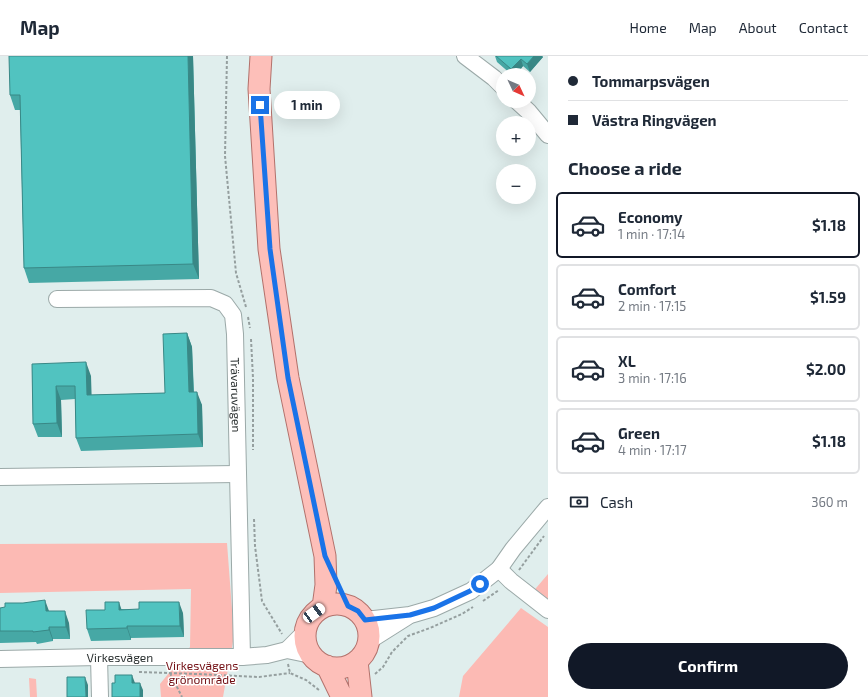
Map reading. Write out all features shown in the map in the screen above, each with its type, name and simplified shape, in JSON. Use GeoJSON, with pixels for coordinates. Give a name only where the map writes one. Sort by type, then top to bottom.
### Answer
{"type":"FeatureCollection","features":[{"type":"Feature","properties":{"kind":"main road"},"geometry":{"type":"LineString","coordinates":[[261,56],[259,89],[270,249],[288,378],[325,556],[326,585],[323,607]]}},
{"type":"Feature","properties":{"kind":"main road"},"geometry":{"type":"LineString","coordinates":[[325,556],[348,606]]}},
{"type":"Feature","properties":{"kind":"main road"},"geometry":{"type":"LineString","coordinates":[[319,661],[337,668],[348,666],[357,661],[362,655],[369,641],[365,620],[358,611],[340,604],[331,604],[323,607],[314,613],[308,622],[305,632],[306,644],[319,661],[342,697]]}},
{"type":"Feature","properties":{"kind":"main road"},"geometry":{"type":"LineString","coordinates":[[357,661],[361,697]]}},
{"type":"Feature","properties":{"kind":"street"},"geometry":{"type":"LineString","coordinates":[[464,56],[496,80]]}},
{"type":"Feature","properties":{"kind":"street"},"geometry":{"type":"LineString","coordinates":[[525,108],[548,136]]}},
{"type":"Feature","properties":{"kind":"street","name":"Trävaruvägen"},"geometry":{"type":"LineString","coordinates":[[57,299],[211,298],[225,304],[233,315],[236,334],[242,657]]}},
{"type":"Feature","properties":{"kind":"street"},"geometry":{"type":"LineString","coordinates":[[0,477],[238,474]]}},
{"type":"Feature","properties":{"kind":"street"},"geometry":{"type":"LineString","coordinates":[[365,620],[410,615],[434,608],[470,591],[498,569],[548,507]]}},
{"type":"Feature","properties":{"kind":"street"},"geometry":{"type":"LineString","coordinates":[[498,569],[548,610]]}},
{"type":"Feature","properties":{"kind":"street"},"geometry":{"type":"LineString","coordinates":[[369,641],[410,615]]}},
{"type":"Feature","properties":{"kind":"street","name":"Virkesvägen"},"geometry":{"type":"LineString","coordinates":[[0,659],[242,657],[267,655],[286,650],[305,632]]}},
{"type":"Feature","properties":{"kind":"street","name":"Virkesvägen"},"geometry":{"type":"LineString","coordinates":[[286,650],[319,661]]}},
{"type":"Feature","properties":{"kind":"street"},"geometry":{"type":"LineString","coordinates":[[99,657],[100,697]]}},
{"type":"Feature","properties":{"kind":"path"},"geometry":{"type":"LineString","coordinates":[[164,657],[182,697]]}},
{"type":"Feature","properties":{"kind":"path"},"geometry":{"type":"LineString","coordinates":[[139,672],[259,677],[290,673]]}},
{"type":"Feature","properties":{"kind":"green space","name":"Virkesvägens grönområde"},"geometry":{"type":"Polygon","coordinates":[[[227,543],[234,636],[223,697],[161,697],[160,684],[190,647],[191,589],[0,593],[0,544],[227,543]]]}},
{"type":"Feature","properties":{"kind":"green space"},"geometry":{"type":"Polygon","coordinates":[[[548,574],[548,605],[531,594],[548,574]]]}},
{"type":"Feature","properties":{"kind":"green space"},"geometry":{"type":"Polygon","coordinates":[[[521,608],[548,627],[548,697],[459,697],[463,676],[521,608]]]}},
{"type":"Feature","properties":{"kind":"green space"},"geometry":{"type":"Polygon","coordinates":[[[29,678],[36,679],[37,697],[30,697],[29,678]]]}},
{"type":"Feature","properties":{"kind":"building"},"geometry":{"type":"Polygon","coordinates":[[[9,56],[188,56],[193,264],[24,268],[20,95],[10,95],[9,56]]]}},
{"type":"Feature","properties":{"kind":"building"},"geometry":{"type":"Polygon","coordinates":[[[496,56],[534,56],[527,64],[521,59],[512,68],[510,68],[496,56]]]}},
{"type":"Feature","properties":{"kind":"building"},"geometry":{"type":"Polygon","coordinates":[[[187,333],[189,392],[197,392],[198,434],[76,438],[75,386],[56,386],[57,423],[33,424],[32,364],[86,362],[87,395],[165,393],[163,334],[187,333]]]}},
{"type":"Feature","properties":{"kind":"building"},"geometry":{"type":"Polygon","coordinates":[[[45,600],[46,611],[65,611],[66,627],[49,627],[49,630],[33,632],[0,631],[0,608],[5,607],[5,603],[23,603],[45,600]]]}},
{"type":"Feature","properties":{"kind":"building"},"geometry":{"type":"Polygon","coordinates":[[[105,602],[119,602],[119,610],[139,609],[139,602],[179,602],[180,626],[127,626],[127,628],[87,629],[86,610],[105,610],[105,602]]]}},
{"type":"Feature","properties":{"kind":"building"},"geometry":{"type":"Polygon","coordinates":[[[115,675],[132,675],[132,683],[140,683],[140,697],[112,697],[112,683],[115,683],[115,675]]]}},
{"type":"Feature","properties":{"kind":"building"},"geometry":{"type":"Polygon","coordinates":[[[67,677],[85,677],[86,697],[67,697],[67,677]]]}},
{"type":"Feature","properties":{"kind":"route"},"geometry":{"type":"LineString","coordinates":[[260,105],[270,249],[288,378],[325,556],[348,606],[358,611],[365,620],[410,615],[434,608],[470,591],[480,584]]}}]}
